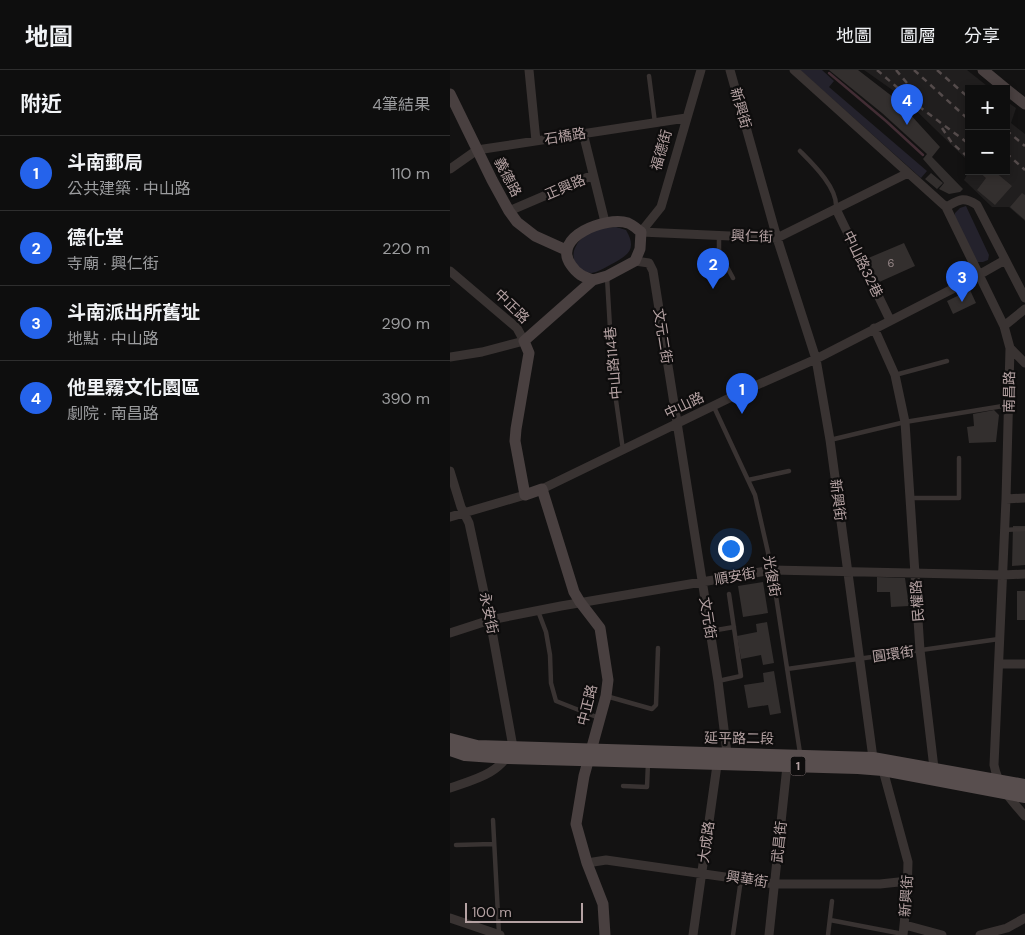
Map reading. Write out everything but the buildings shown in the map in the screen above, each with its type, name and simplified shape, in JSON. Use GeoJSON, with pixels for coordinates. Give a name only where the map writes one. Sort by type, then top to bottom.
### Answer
{"type":"FeatureCollection","features":[{"type":"Feature","properties":{"kind":"main road"},"geometry":{"type":"LineString","coordinates":[[983,70],[1001,85]]}},
{"type":"Feature","properties":{"kind":"main road"},"geometry":{"type":"LineString","coordinates":[[1010,92],[1025,104]]}},
{"type":"Feature","properties":{"kind":"main road","name":"義德路"},"geometry":{"type":"LineString","coordinates":[[450,94],[477,150],[509,211],[517,222],[525,230],[566,250]]}},
{"type":"Feature","properties":{"kind":"main road"},"geometry":{"type":"LineString","coordinates":[[593,280],[576,273],[568,261],[566,250],[571,242],[584,230],[605,222],[630,224],[641,232]]}},
{"type":"Feature","properties":{"kind":"main road","name":"福德街"},"geometry":{"type":"LineString","coordinates":[[635,261],[640,249],[641,232]]}},
{"type":"Feature","properties":{"kind":"main road"},"geometry":{"type":"LineString","coordinates":[[524,341],[593,280],[607,276],[635,261]]}},
{"type":"Feature","properties":{"kind":"main road","name":"中正路"},"geometry":{"type":"LineString","coordinates":[[524,341],[529,353],[516,429],[516,441],[525,495]]}},
{"type":"Feature","properties":{"kind":"main road","name":"中正路"},"geometry":{"type":"LineString","coordinates":[[542,489],[574,592],[600,628],[608,680],[606,696],[589,755],[577,808],[576,824],[587,863],[603,904],[605,935]]}},
{"type":"Feature","properties":{"kind":"main road","name":"中山路"},"geometry":{"type":"LineString","coordinates":[[525,495],[542,489]]}},
{"type":"Feature","properties":{"kind":"main road","name":"延平路二段"},"geometry":{"type":"LineString","coordinates":[[450,739],[511,753]]}},
{"type":"Feature","properties":{"kind":"main road","name":"延平路二段"},"geometry":{"type":"LineString","coordinates":[[450,750],[471,756],[511,753],[589,755],[727,752],[873,758],[1025,797]]}},
{"type":"Feature","properties":{"kind":"main road","name":"延平路二段"},"geometry":{"type":"LineString","coordinates":[[589,755],[648,762],[858,768],[933,773],[1025,785]]}},
{"type":"Feature","properties":{"kind":"street"},"geometry":{"type":"LineString","coordinates":[[529,70],[536,141]]}},
{"type":"Feature","properties":{"kind":"street","name":"福德街"},"geometry":{"type":"LineString","coordinates":[[641,232],[661,207],[701,70]]}},
{"type":"Feature","properties":{"kind":"street","name":"新興街"},"geometry":{"type":"LineString","coordinates":[[730,70],[778,238],[816,359],[830,440],[873,758],[883,770],[908,862],[903,935]]}},
{"type":"Feature","properties":{"kind":"street","name":"南昌路"},"geometry":{"type":"LineString","coordinates":[[794,70],[946,207],[1004,326],[1010,348],[1009,405],[994,765],[997,780],[1025,816]]}},
{"type":"Feature","properties":{"kind":"street","name":"石橋路"},"geometry":{"type":"LineString","coordinates":[[450,169],[477,150],[686,118]]}},
{"type":"Feature","properties":{"kind":"street"},"geometry":{"type":"LineString","coordinates":[[583,133],[605,222]]}},
{"type":"Feature","properties":{"kind":"street","name":"興仁街"},"geometry":{"type":"LineString","coordinates":[[641,232],[778,238],[908,172]]}},
{"type":"Feature","properties":{"kind":"street","name":"正興路"},"geometry":{"type":"LineString","coordinates":[[509,211],[593,175]]}},
{"type":"Feature","properties":{"kind":"street"},"geometry":{"type":"LineString","coordinates":[[946,207],[963,199],[968,199],[976,204],[1025,298]]}},
{"type":"Feature","properties":{"kind":"street","name":"中山路32巷"},"geometry":{"type":"LineString","coordinates":[[836,209],[890,320]]}},
{"type":"Feature","properties":{"kind":"street","name":"中山路"},"geometry":{"type":"LineString","coordinates":[[542,489],[816,359],[1005,260]]}},
{"type":"Feature","properties":{"kind":"street","name":"文元二街"},"geometry":{"type":"LineString","coordinates":[[635,261],[650,263],[653,271],[677,425]]}},
{"type":"Feature","properties":{"kind":"street","name":"中正路"},"geometry":{"type":"LineString","coordinates":[[450,271],[517,328],[524,341]]}},
{"type":"Feature","properties":{"kind":"street"},"geometry":{"type":"LineString","coordinates":[[1004,326],[1025,309]]}},
{"type":"Feature","properties":{"kind":"street","name":"民權路"},"geometry":{"type":"LineString","coordinates":[[874,328],[895,374],[905,422],[920,650],[933,773]]}},
{"type":"Feature","properties":{"kind":"street"},"geometry":{"type":"LineString","coordinates":[[450,358],[524,341]]}},
{"type":"Feature","properties":{"kind":"street"},"geometry":{"type":"LineString","coordinates":[[1010,348],[1025,362]]}},
{"type":"Feature","properties":{"kind":"street","name":"文元街"},"geometry":{"type":"LineString","coordinates":[[677,425],[718,681],[727,752]]}},
{"type":"Feature","properties":{"kind":"street","name":"永安街"},"geometry":{"type":"LineString","coordinates":[[450,471],[469,523],[490,620],[511,753]]}},
{"type":"Feature","properties":{"kind":"street","name":"中山路"},"geometry":{"type":"LineString","coordinates":[[450,517],[525,495]]}},
{"type":"Feature","properties":{"kind":"street"},"geometry":{"type":"LineString","coordinates":[[1006,499],[1025,498]]}},
{"type":"Feature","properties":{"kind":"street","name":"順安街"},"geometry":{"type":"LineString","coordinates":[[450,633],[490,620],[580,602],[772,570],[1025,574]]}},
{"type":"Feature","properties":{"kind":"street"},"geometry":{"type":"LineString","coordinates":[[999,664],[1025,664]]}},
{"type":"Feature","properties":{"kind":"street","name":"大成路"},"geometry":{"type":"LineString","coordinates":[[693,935],[717,765],[727,752]]}},
{"type":"Feature","properties":{"kind":"street"},"geometry":{"type":"LineString","coordinates":[[450,788],[498,769],[511,753]]}},
{"type":"Feature","properties":{"kind":"street"},"geometry":{"type":"LineString","coordinates":[[787,766],[801,755]]}},
{"type":"Feature","properties":{"kind":"street","name":"武昌街"},"geometry":{"type":"LineString","coordinates":[[769,935],[787,766]]}},
{"type":"Feature","properties":{"kind":"street","name":"興華街"},"geometry":{"type":"LineString","coordinates":[[587,863],[606,860],[701,872],[774,884],[900,883],[908,881]]}},
{"type":"Feature","properties":{"kind":"street"},"geometry":{"type":"LineString","coordinates":[[450,918],[499,935]]}},
{"type":"Feature","properties":{"kind":"street"},"geometry":{"type":"LineString","coordinates":[[980,935],[1008,932],[1025,918]]}},
{"type":"Feature","properties":{"kind":"street"},"geometry":{"type":"LineString","coordinates":[[904,925],[942,935]]}},
{"type":"Feature","properties":{"kind":"lane"},"geometry":{"type":"LineString","coordinates":[[649,76],[655,123]]}},
{"type":"Feature","properties":{"kind":"lane"},"geometry":{"type":"LineString","coordinates":[[800,151],[820,172],[837,200],[836,209]]}},
{"type":"Feature","properties":{"kind":"lane"},"geometry":{"type":"LineString","coordinates":[[719,235],[719,252],[733,278]]}},
{"type":"Feature","properties":{"kind":"lane","name":"中山路114巷"},"geometry":{"type":"LineString","coordinates":[[607,276],[612,379],[623,450]]}},
{"type":"Feature","properties":{"kind":"lane"},"geometry":{"type":"LineString","coordinates":[[895,374],[947,361]]}},
{"type":"Feature","properties":{"kind":"lane"},"geometry":{"type":"LineString","coordinates":[[830,440],[905,422],[1009,405]]}},
{"type":"Feature","properties":{"kind":"lane","name":"光復街"},"geometry":{"type":"LineString","coordinates":[[714,407],[756,495],[772,570],[801,755]]}},
{"type":"Feature","properties":{"kind":"lane"},"geometry":{"type":"LineString","coordinates":[[910,498],[959,498],[959,458]]}},
{"type":"Feature","properties":{"kind":"lane"},"geometry":{"type":"LineString","coordinates":[[748,480],[789,471]]}},
{"type":"Feature","properties":{"kind":"lane"},"geometry":{"type":"LineString","coordinates":[[1004,530],[1025,529]]}},
{"type":"Feature","properties":{"kind":"lane"},"geometry":{"type":"LineString","coordinates":[[718,681],[741,676],[729,594]]}},
{"type":"Feature","properties":{"kind":"lane"},"geometry":{"type":"LineString","coordinates":[[538,611],[546,632],[550,655],[551,683],[556,701],[600,718]]}},
{"type":"Feature","properties":{"kind":"lane"},"geometry":{"type":"LineString","coordinates":[[709,631],[734,627]]}},
{"type":"Feature","properties":{"kind":"lane","name":"圓環街"},"geometry":{"type":"LineString","coordinates":[[787,669],[1000,639]]}},
{"type":"Feature","properties":{"kind":"lane"},"geometry":{"type":"LineString","coordinates":[[606,696],[652,709],[656,705],[658,648]]}},
{"type":"Feature","properties":{"kind":"lane"},"geometry":{"type":"LineString","coordinates":[[623,786],[647,787],[648,762]]}},
{"type":"Feature","properties":{"kind":"lane"},"geometry":{"type":"LineString","coordinates":[[492,820],[499,935]]}},
{"type":"Feature","properties":{"kind":"lane"},"geometry":{"type":"LineString","coordinates":[[456,845],[494,844]]}},
{"type":"Feature","properties":{"kind":"lane"},"geometry":{"type":"LineString","coordinates":[[733,935],[741,878]]}},
{"type":"Feature","properties":{"kind":"lane"},"geometry":{"type":"LineString","coordinates":[[828,935],[832,901]]}},
{"type":"Feature","properties":{"kind":"lane"},"geometry":{"type":"LineString","coordinates":[[830,920],[903,935]]}},
{"type":"Feature","properties":{"kind":"shaded area"},"geometry":{"type":"Polygon","coordinates":[[[800,70],[822,70],[834,81],[829,87],[927,171],[921,178],[800,70]]]}},
{"type":"Feature","properties":{"kind":"shaded area"},"geometry":{"type":"Polygon","coordinates":[[[864,70],[967,70],[986,85],[965,85],[965,158],[901,96],[864,70]]]}},
{"type":"Feature","properties":{"kind":"shaded area"},"geometry":{"type":"Polygon","coordinates":[[[1010,104],[1016,108],[1011,123],[1025,134],[1025,221],[1009,207],[992,207],[964,180],[967,175],[1010,175],[1010,104]]]}},
{"type":"Feature","properties":{"kind":"shaded area"},"geometry":{"type":"Polygon","coordinates":[[[966,206],[989,255],[988,260],[983,262],[975,262],[955,217],[955,213],[960,208],[966,206]]]}},
{"type":"Feature","properties":{"kind":"shaded area"},"geometry":{"type":"Polygon","coordinates":[[[616,227],[626,230],[631,243],[629,252],[616,262],[592,273],[578,268],[573,255],[579,241],[593,231],[616,227]]]}},
{"type":"Feature","properties":{"kind":"waterway"},"geometry":{"type":"LineString","coordinates":[[829,73],[923,155]]}},
{"type":"Feature","properties":{"kind":"railway"},"geometry":{"type":"LineString","coordinates":[[877,70],[921,108],[965,141]]}},
{"type":"Feature","properties":{"kind":"railway"},"geometry":{"type":"LineString","coordinates":[[896,70],[923,102]]}},
{"type":"Feature","properties":{"kind":"railway"},"geometry":{"type":"LineString","coordinates":[[914,70],[965,116]]}},
{"type":"Feature","properties":{"kind":"railway"},"geometry":{"type":"LineString","coordinates":[[937,70],[965,94]]}},
{"type":"Feature","properties":{"kind":"railway"},"geometry":{"type":"LineString","coordinates":[[942,128],[952,143],[965,154]]}},
{"type":"Feature","properties":{"kind":"railway"},"geometry":{"type":"LineString","coordinates":[[1010,133],[1025,146]]}},
{"type":"Feature","properties":{"kind":"railway"},"geometry":{"type":"LineString","coordinates":[[1010,157],[1025,170]]}},
{"type":"Feature","properties":{"kind":"place","name":"他里霧文化園區"},"geometry":{"type":"Point","coordinates":[907,125]}},
{"type":"Feature","properties":{"kind":"place","name":"德化堂"},"geometry":{"type":"Point","coordinates":[713,289]}},
{"type":"Feature","properties":{"kind":"place","name":"斗南派出所舊址"},"geometry":{"type":"Point","coordinates":[962,302]}},
{"type":"Feature","properties":{"kind":"place","name":"斗南郵局"},"geometry":{"type":"Point","coordinates":[742,414]}}]}
